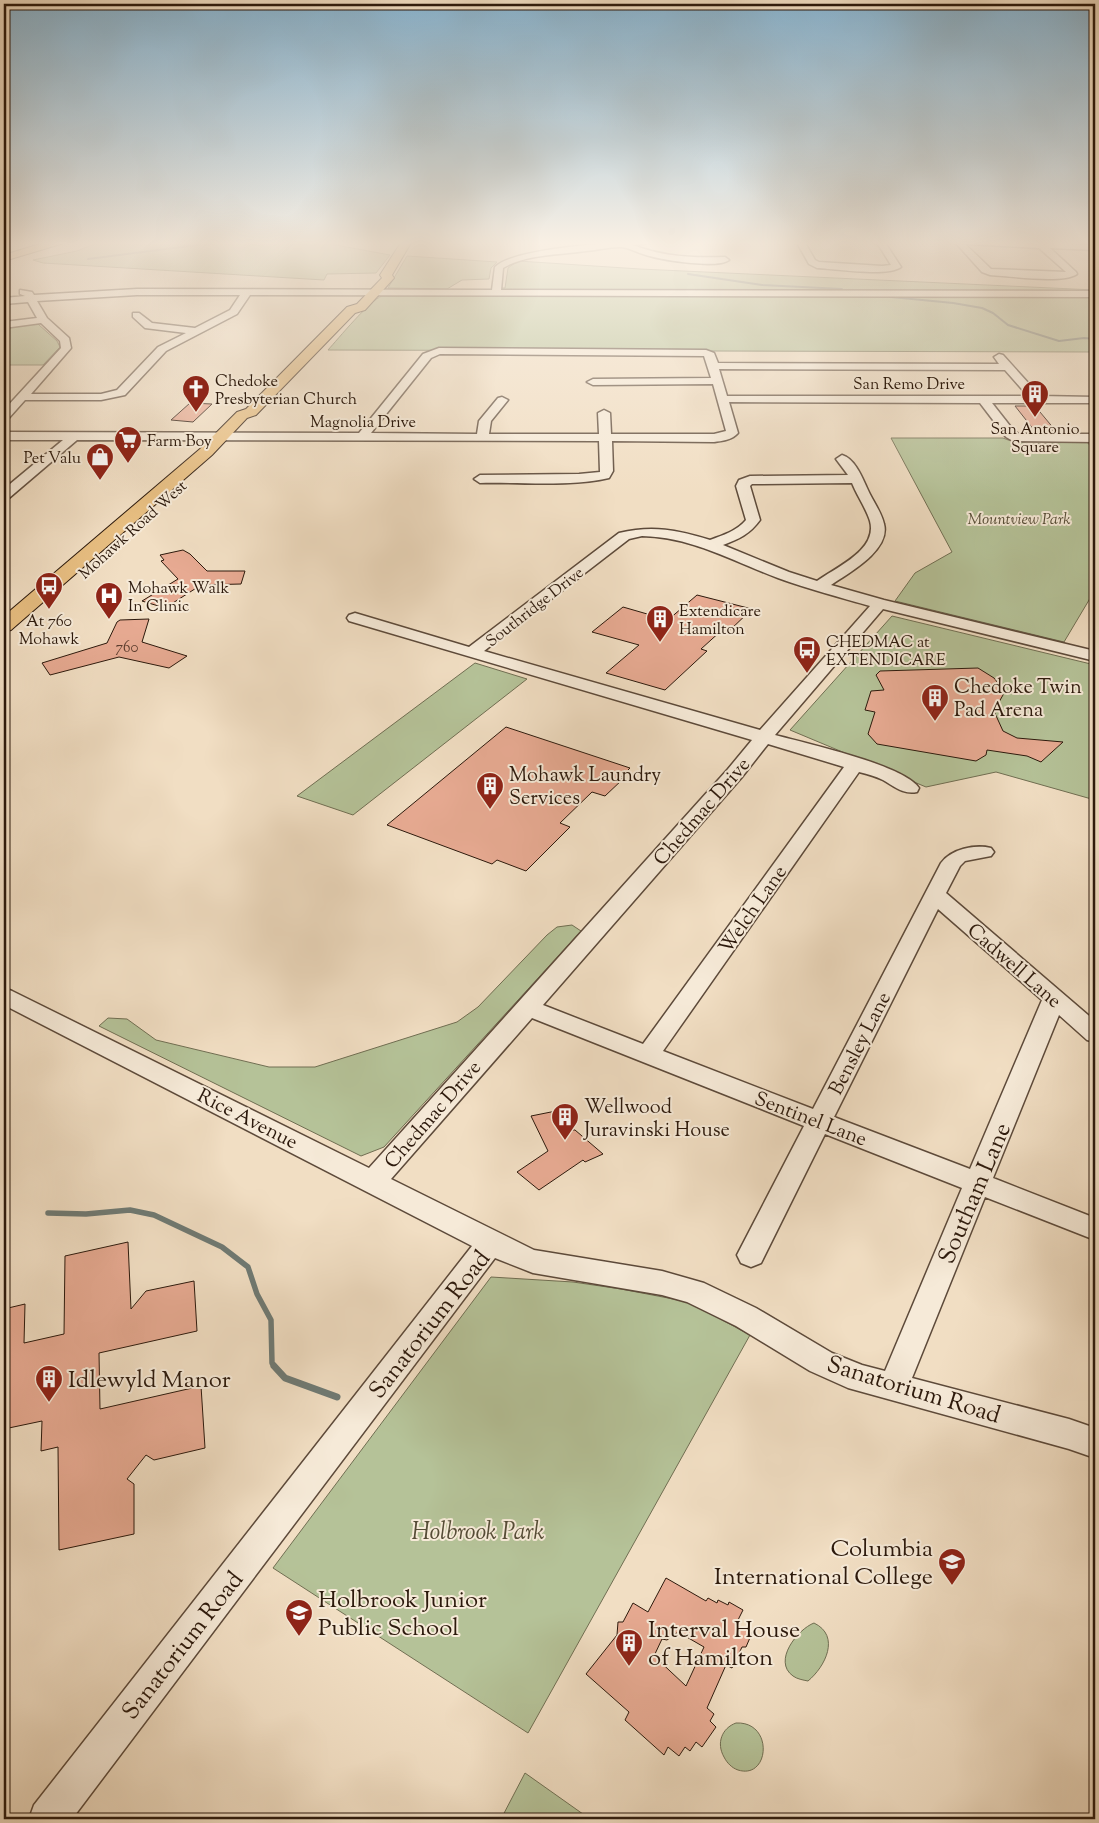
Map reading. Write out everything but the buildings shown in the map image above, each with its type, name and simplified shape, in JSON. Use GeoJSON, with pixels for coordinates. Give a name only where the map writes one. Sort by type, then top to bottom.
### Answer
{"type":"FeatureCollection","features":[{"type":"Feature","properties":{"kind":"main road","name":"Mohawk Road West"},"geometry":{"type":"LineString","coordinates":[[4,641],[106,544],[253,416],[251,412],[335,326]]}},
{"type":"Feature","properties":{"kind":"main road","name":"Mohawk Road West"},"geometry":{"type":"LineString","coordinates":[[4,626],[106,544]]}},
{"type":"Feature","properties":{"kind":"street"},"geometry":{"type":"LineString","coordinates":[[4,417],[66,348],[65,340],[50,326]]}},
{"type":"Feature","properties":{"kind":"street"},"geometry":{"type":"LineString","coordinates":[[150,326],[196,331]]}},
{"type":"Feature","properties":{"kind":"street"},"geometry":{"type":"LineString","coordinates":[[22,397],[101,397],[121,393],[162,349],[206,326]]}},
{"type":"Feature","properties":{"kind":"street"},"geometry":{"type":"LineString","coordinates":[[514,364],[523,352]]}},
{"type":"Feature","properties":{"kind":"street"},"geometry":{"type":"LineString","coordinates":[[363,436],[431,353],[698,352],[710,354],[722,399]]}},
{"type":"Feature","properties":{"kind":"street"},"geometry":{"type":"LineString","coordinates":[[996,353],[1037,400]]}},
{"type":"Feature","properties":{"kind":"street"},"geometry":{"type":"LineString","coordinates":[[713,366],[1008,367]]}},
{"type":"Feature","properties":{"kind":"street"},"geometry":{"type":"LineString","coordinates":[[593,382],[717,381]]}},
{"type":"Feature","properties":{"kind":"street","name":"Magnolia Drive"},"geometry":{"type":"LineString","coordinates":[[4,436],[226,438],[363,436],[723,437],[732,433],[722,399]]}},
{"type":"Feature","properties":{"kind":"street","name":"San Remo Drive"},"geometry":{"type":"LineString","coordinates":[[722,399],[1095,400]]}},
{"type":"Feature","properties":{"kind":"street"},"geometry":{"type":"LineString","coordinates":[[983,399],[1010,434],[1017,438],[1095,438]]}},
{"type":"Feature","properties":{"kind":"street"},"geometry":{"type":"LineString","coordinates":[[483,437],[485,421],[502,400]]}},
{"type":"Feature","properties":{"kind":"street"},"geometry":{"type":"LineString","coordinates":[[480,479],[579,478],[604,475],[607,471],[604,413]]}},
{"type":"Feature","properties":{"kind":"street"},"geometry":{"type":"LineString","coordinates":[[4,495],[73,437]]}},
{"type":"Feature","properties":{"kind":"street"},"geometry":{"type":"LineString","coordinates":[[819,587],[868,550],[878,534],[877,523],[856,479],[848,464],[842,460]]}},
{"type":"Feature","properties":{"kind":"street"},"geometry":{"type":"LineString","coordinates":[[710,545],[742,532],[749,527],[753,520],[743,486],[744,483],[750,480],[856,479]]}},
{"type":"Feature","properties":{"kind":"street","name":"Southridge Drive"},"geometry":{"type":"LineString","coordinates":[[472,654],[624,536],[649,530],[710,545],[819,587],[880,604]]}},
{"type":"Feature","properties":{"kind":"street"},"geometry":{"type":"LineString","coordinates":[[880,604],[1095,656]]}},
{"type":"Feature","properties":{"kind":"street","name":"Chedmac Drive"},"geometry":{"type":"LineString","coordinates":[[373,1182],[526,1007],[599,928],[880,604]]}},
{"type":"Feature","properties":{"kind":"street"},"geometry":{"type":"LineString","coordinates":[[355,618],[472,654]]}},
{"type":"Feature","properties":{"kind":"street","name":"Southridge Drive"},"geometry":{"type":"LineString","coordinates":[[472,654],[855,764],[888,775],[910,788]]}},
{"type":"Feature","properties":{"kind":"street","name":"Welch Lane"},"geometry":{"type":"LineString","coordinates":[[648,1055],[855,764]]}},
{"type":"Feature","properties":{"kind":"street","name":"Bensley Lane"},"geometry":{"type":"LineString","coordinates":[[751,1255],[951,863],[959,856],[984,852]]}},
{"type":"Feature","properties":{"kind":"street","name":"Cadwell Lane"},"geometry":{"type":"LineString","coordinates":[[935,895],[1095,1034]]}},
{"type":"Feature","properties":{"kind":"street","name":"Rice Avenue"},"geometry":{"type":"LineString","coordinates":[[4,996],[180,1083],[492,1242]]}},
{"type":"Feature","properties":{"kind":"street","name":"Southam Lane"},"geometry":{"type":"LineString","coordinates":[[893,1387],[1054,999]]}},
{"type":"Feature","properties":{"kind":"street","name":"Sentinel Lane"},"geometry":{"type":"LineString","coordinates":[[526,1007],[1095,1229]]}},
{"type":"Feature","properties":{"kind":"street","name":"Sanatorium Road"},"geometry":{"type":"LineString","coordinates":[[48,1819],[492,1242],[514,1254],[533,1260],[662,1283],[694,1292],[746,1317],[821,1362],[859,1378],[1068,1434],[1095,1443]]}},
{"type":"Feature","properties":{"kind":"green space"},"geometry":{"type":"Polygon","coordinates":[[[40,326],[57,341],[60,347],[43,365],[4,365],[4,328],[40,326]]]}},
{"type":"Feature","properties":{"kind":"green space"},"geometry":{"type":"Polygon","coordinates":[[[349,326],[1095,326],[1095,352],[328,350],[349,326]]]}},
{"type":"Feature","properties":{"kind":"green space","name":"Mountview Park"},"geometry":{"type":"Polygon","coordinates":[[[891,438],[1003,438],[1011,441],[1032,443],[1086,441],[1095,451],[1095,590],[1064,642],[895,601],[915,573],[952,552],[891,438]]]}},
{"type":"Feature","properties":{"kind":"green space"},"geometry":{"type":"Polygon","coordinates":[[[892,616],[1095,665],[1095,800],[996,772],[926,787],[790,730],[892,616]]]}},
{"type":"Feature","properties":{"kind":"green space"},"geometry":{"type":"Polygon","coordinates":[[[475,663],[527,679],[353,815],[297,796],[475,663]]]}},
{"type":"Feature","properties":{"kind":"green space"},"geometry":{"type":"Polygon","coordinates":[[[572,925],[581,931],[384,1147],[361,1156],[99,1026],[108,1018],[127,1019],[156,1040],[269,1067],[315,1067],[457,1022],[478,1007],[547,935],[557,927],[572,925]]]}},
{"type":"Feature","properties":{"kind":"green space","name":"Holbrook Park"},"geometry":{"type":"Polygon","coordinates":[[[491,1277],[573,1282],[689,1302],[750,1335],[528,1733],[273,1568],[491,1277]]]}},
{"type":"Feature","properties":{"kind":"green space"},"geometry":{"type":"Polygon","coordinates":[[[814,1623],[827,1636],[828,1652],[820,1668],[808,1681],[793,1676],[787,1670],[785,1662],[786,1654],[795,1638],[814,1623]]]}},
{"type":"Feature","properties":{"kind":"green space"},"geometry":{"type":"Polygon","coordinates":[[[736,1723],[748,1725],[757,1731],[762,1740],[763,1750],[761,1759],[757,1767],[749,1771],[738,1770],[732,1767],[722,1752],[721,1741],[724,1732],[736,1723]]]}},
{"type":"Feature","properties":{"kind":"green space"},"geometry":{"type":"Polygon","coordinates":[[[525,1773],[590,1819],[501,1819],[525,1773]]]}},
{"type":"Feature","properties":{"kind":"waterway"},"geometry":{"type":"LineString","coordinates":[[1011,326],[1059,341],[1084,338],[1095,339]]}},
{"type":"Feature","properties":{"kind":"waterway"},"geometry":{"type":"LineString","coordinates":[[48,1213],[86,1214],[130,1210],[154,1215],[222,1247],[248,1267],[257,1294],[271,1320],[272,1363],[275,1367]]}},
{"type":"Feature","properties":{"kind":"waterway"},"geometry":{"type":"LineString","coordinates":[[274,1366],[285,1378],[337,1397]]}},
{"type":"Feature","properties":{"kind":"place","name":"Chedoke Presbyterian Church"},"geometry":{"type":"Point","coordinates":[196,413]}},
{"type":"Feature","properties":{"kind":"place","name":"San Antonio Square"},"geometry":{"type":"Point","coordinates":[1035,418]}},
{"type":"Feature","properties":{"kind":"place","name":"Farm Boy"},"geometry":{"type":"Point","coordinates":[128,464]}},
{"type":"Feature","properties":{"kind":"place","name":"Pet Valu"},"geometry":{"type":"Point","coordinates":[100,481]}},
{"type":"Feature","properties":{"kind":"place","name":"At 760 Mohawk"},"geometry":{"type":"Point","coordinates":[49,610]}},
{"type":"Feature","properties":{"kind":"place","name":"Mohawk Walk In Clinic"},"geometry":{"type":"Point","coordinates":[109,620]}},
{"type":"Feature","properties":{"kind":"place","name":"Extendicare Hamilton"},"geometry":{"type":"Point","coordinates":[660,643]}},
{"type":"Feature","properties":{"kind":"place","name":"CHEDMAC at EXTENDICARE"},"geometry":{"type":"Point","coordinates":[807,674]}},
{"type":"Feature","properties":{"kind":"place","name":"Chedoke Twin Pad Arena"},"geometry":{"type":"Point","coordinates":[935,722]}},
{"type":"Feature","properties":{"kind":"place","name":"Mohawk Laundry Services"},"geometry":{"type":"Point","coordinates":[490,810]}},
{"type":"Feature","properties":{"kind":"place","name":"Wellwood Juravinski House"},"geometry":{"type":"Point","coordinates":[565,1141]}},
{"type":"Feature","properties":{"kind":"place","name":"Idlewyld Manor"},"geometry":{"type":"Point","coordinates":[49,1403]}},
{"type":"Feature","properties":{"kind":"place","name":"Columbia International College"},"geometry":{"type":"Point","coordinates":[952,1586]}},
{"type":"Feature","properties":{"kind":"place","name":"Holbrook Junior Public School"},"geometry":{"type":"Point","coordinates":[299,1637]}},
{"type":"Feature","properties":{"kind":"place","name":"Interval House of Hamilton"},"geometry":{"type":"Point","coordinates":[629,1667]}}]}
